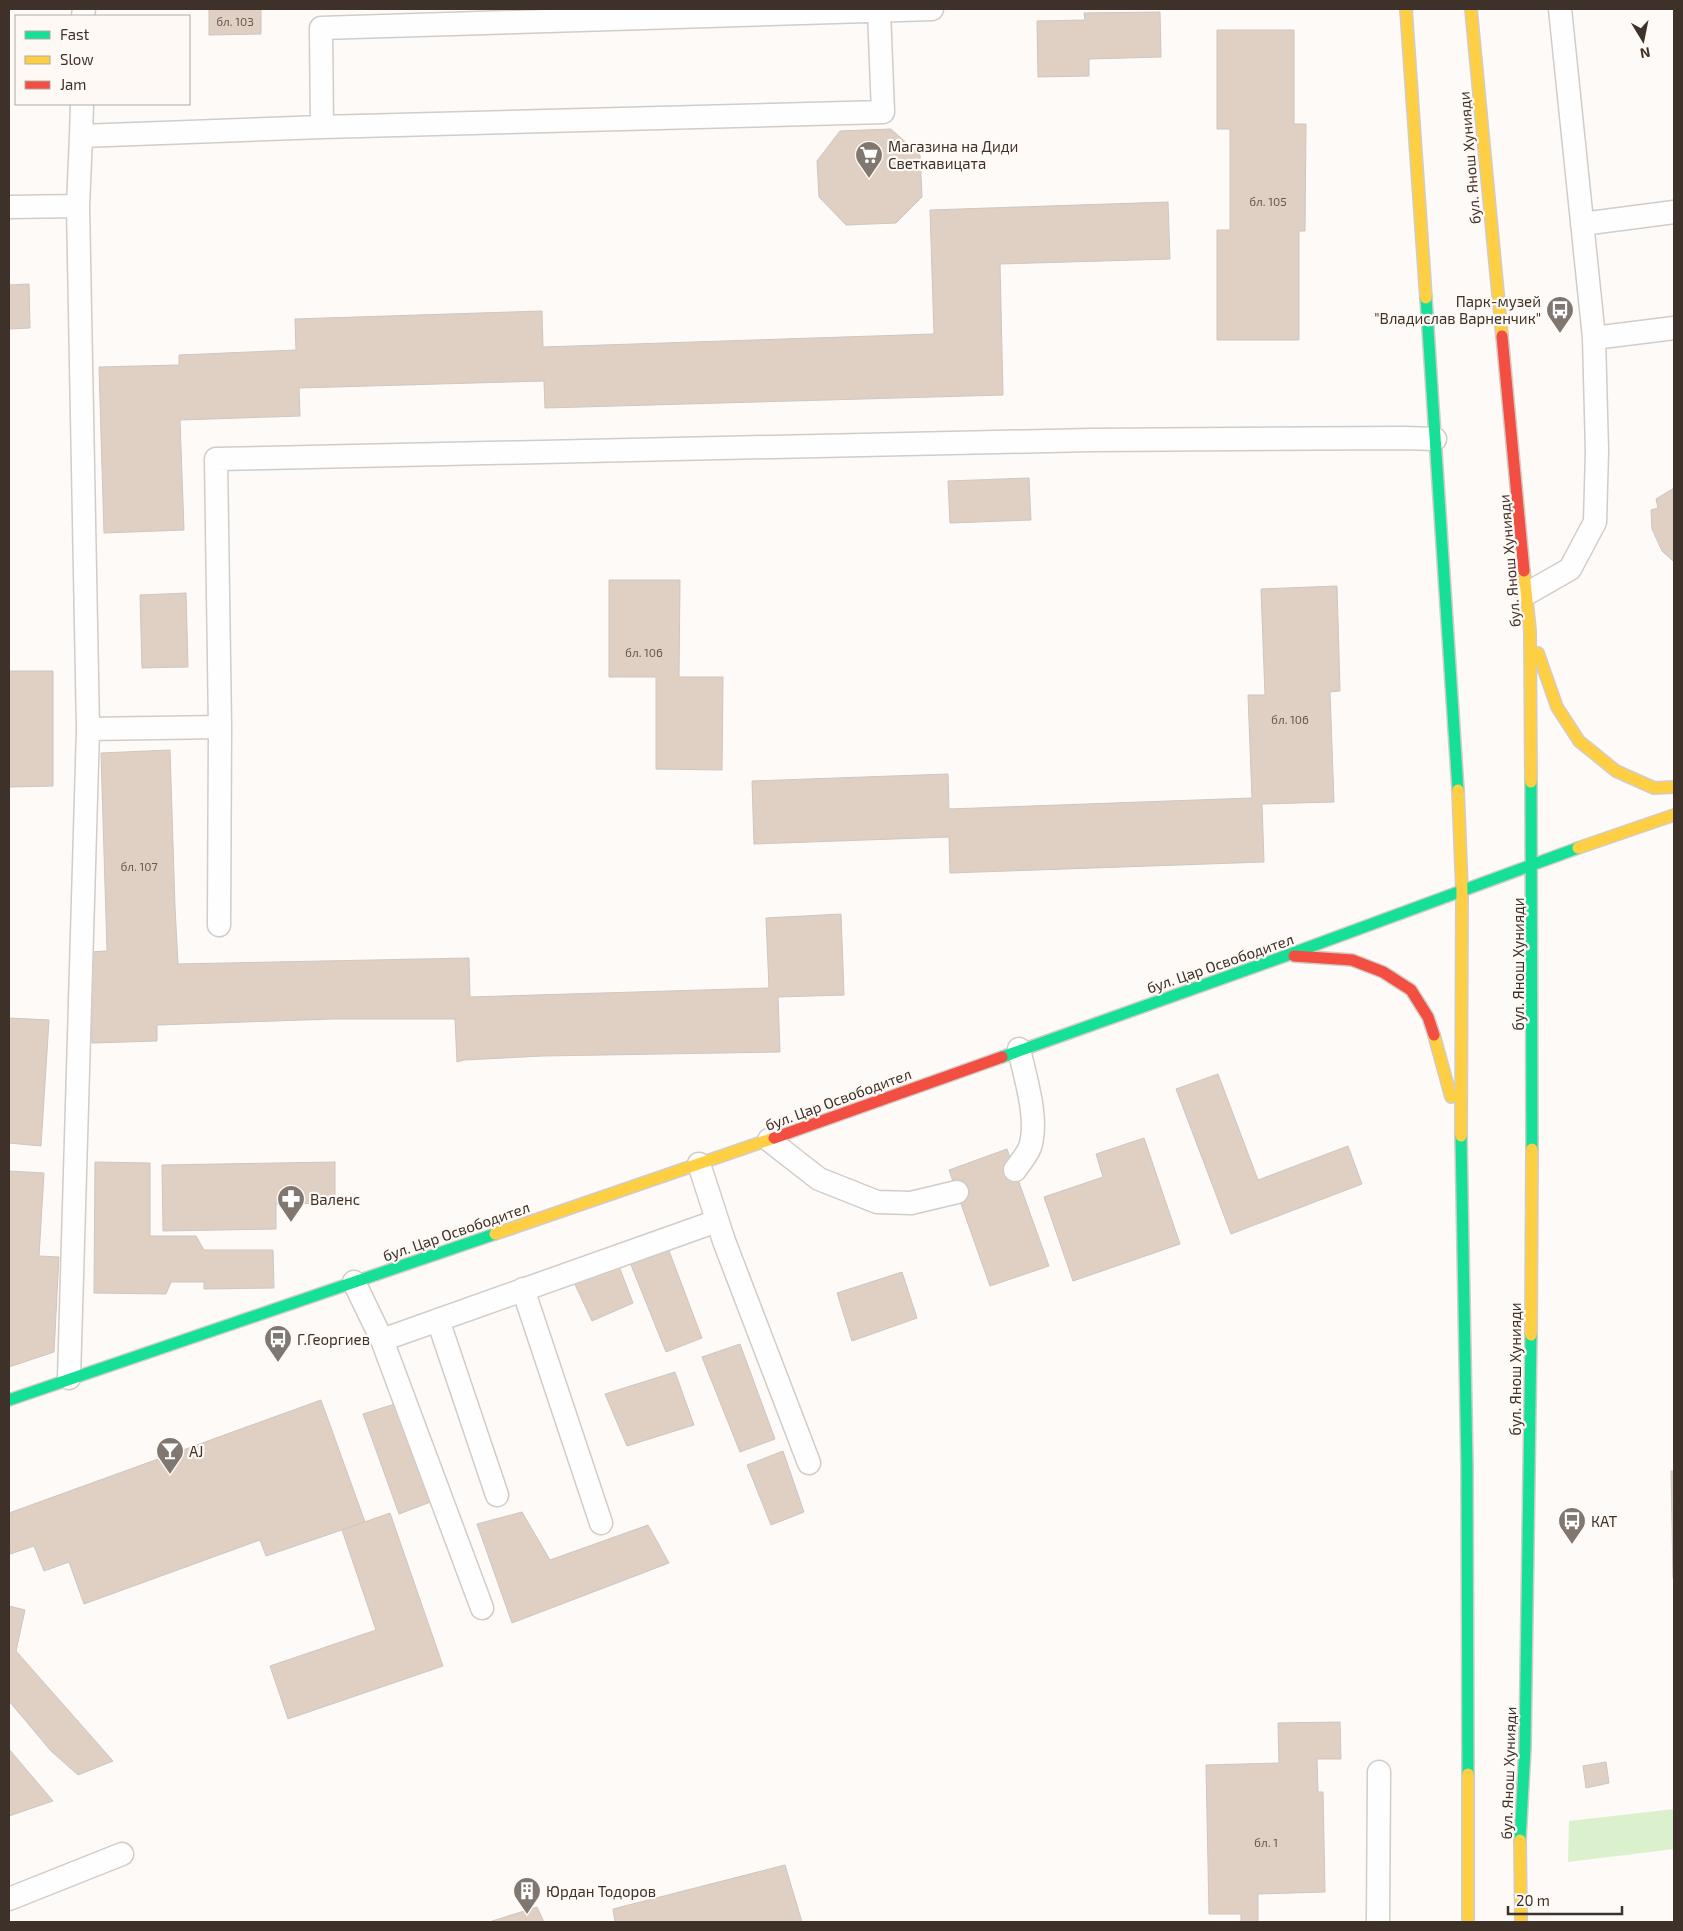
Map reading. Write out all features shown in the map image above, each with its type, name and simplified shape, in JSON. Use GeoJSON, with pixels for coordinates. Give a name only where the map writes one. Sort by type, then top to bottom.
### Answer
{"type":"FeatureCollection","features":[{"type":"Feature","properties":{"kind":"street"},"geometry":{"type":"LineString","coordinates":[[1406,9],[1458,776],[1462,890],[1461,1140],[1467,1467],[1468,1922]]}},
{"type":"Feature","properties":{"kind":"street","name":"бул. Янош Хунияди"},"geometry":{"type":"LineString","coordinates":[[1471,9],[1528,593],[1530,631],[1532,865],[1529,1526],[1525,1748],[1520,1843],[1521,1922]]}},
{"type":"Feature","properties":{"kind":"street"},"geometry":{"type":"LineString","coordinates":[[1530,631],[1557,707],[1579,741],[1616,771],[1654,788],[1674,787]]}},
{"type":"Feature","properties":{"kind":"street","name":"бул. Цар Освободител"},"geometry":{"type":"LineString","coordinates":[[9,1400],[768,1140],[1674,815]]}},
{"type":"Feature","properties":{"kind":"street"},"geometry":{"type":"LineString","coordinates":[[1285,956],[1352,960],[1383,972],[1411,990],[1428,1017],[1441,1056],[1461,1140]]}},
{"type":"Feature","properties":{"kind":"lane"},"geometry":{"type":"LineString","coordinates":[[322,127],[321,28],[932,9]]}},
{"type":"Feature","properties":{"kind":"lane"},"geometry":{"type":"LineString","coordinates":[[1528,593],[1570,569],[1594,522],[1597,451],[1594,338],[1560,9]]}},
{"type":"Feature","properties":{"kind":"lane"},"geometry":{"type":"LineString","coordinates":[[81,136],[322,127],[883,112],[879,10]]}},
{"type":"Feature","properties":{"kind":"lane"},"geometry":{"type":"LineString","coordinates":[[69,1378],[88,729],[78,206],[82,105]]}},
{"type":"Feature","properties":{"kind":"lane"},"geometry":{"type":"LineString","coordinates":[[9,207],[78,206]]}},
{"type":"Feature","properties":{"kind":"lane"},"geometry":{"type":"LineString","coordinates":[[1582,224],[1674,212]]}},
{"type":"Feature","properties":{"kind":"lane"},"geometry":{"type":"LineString","coordinates":[[1594,338],[1674,328]]}},
{"type":"Feature","properties":{"kind":"lane"},"geometry":{"type":"LineString","coordinates":[[219,925],[220,727],[216,459],[1081,440],[1435,439]]}},
{"type":"Feature","properties":{"kind":"lane"},"geometry":{"type":"LineString","coordinates":[[88,729],[220,727]]}},
{"type":"Feature","properties":{"kind":"lane"},"geometry":{"type":"LineString","coordinates":[[1015,1170],[1030,1147],[1032,1130],[1032,1108],[1019,1049]]}},
{"type":"Feature","properties":{"kind":"lane"},"geometry":{"type":"LineString","coordinates":[[768,1140],[819,1179],[877,1202],[911,1203],[957,1192]]}},
{"type":"Feature","properties":{"kind":"lane"},"geometry":{"type":"LineString","coordinates":[[699,1164],[717,1221],[809,1463]]}},
{"type":"Feature","properties":{"kind":"lane"},"geometry":{"type":"LineString","coordinates":[[382,1340],[717,1221]]}},
{"type":"Feature","properties":{"kind":"lane"},"geometry":{"type":"LineString","coordinates":[[354,1282],[382,1340],[482,1608]]}},
{"type":"Feature","properties":{"kind":"lane"},"geometry":{"type":"LineString","coordinates":[[523,1289],[601,1523]]}},
{"type":"Feature","properties":{"kind":"lane"},"geometry":{"type":"LineString","coordinates":[[438,1320],[497,1495]]}},
{"type":"Feature","properties":{"kind":"lane"},"geometry":{"type":"LineString","coordinates":[[1378,1922],[1380,1772]]}},
{"type":"Feature","properties":{"kind":"lane"},"geometry":{"type":"LineString","coordinates":[[9,1899],[122,1854]]}},
{"type":"Feature","properties":{"kind":"green space"},"geometry":{"type":"Polygon","coordinates":[[[1674,1809],[1674,1849],[1568,1862],[1569,1821],[1674,1809]]]}},
{"type":"Feature","properties":{"kind":"building"},"geometry":{"type":"Polygon","coordinates":[[[209,9],[261,9],[261,34],[209,35],[209,9]]]}},
{"type":"Feature","properties":{"kind":"building"},"geometry":{"type":"Polygon","coordinates":[[[1160,12],[1161,57],[1089,59],[1089,76],[1038,77],[1037,21],[1085,20],[1084,13],[1160,12]]]}},
{"type":"Feature","properties":{"kind":"building"},"geometry":{"type":"Polygon","coordinates":[[[1217,30],[1294,30],[1294,124],[1306,124],[1305,231],[1299,231],[1299,340],[1217,340],[1217,230],[1230,230],[1230,129],[1217,129],[1217,30]]]}},
{"type":"Feature","properties":{"kind":"building","name":"Магазина на Диди Светкавицата"},"geometry":{"type":"Polygon","coordinates":[[[891,129],[920,155],[922,197],[896,223],[846,225],[819,197],[817,161],[840,131],[891,129]]]}},
{"type":"Feature","properties":{"kind":"building"},"geometry":{"type":"Polygon","coordinates":[[[1168,202],[1170,259],[1000,264],[1003,395],[545,408],[544,381],[299,388],[300,416],[180,420],[184,530],[104,533],[99,367],[179,365],[179,355],[296,350],[295,319],[542,311],[543,347],[934,334],[930,210],[1168,202]]]}},
{"type":"Feature","properties":{"kind":"building"},"geometry":{"type":"Polygon","coordinates":[[[29,284],[30,328],[9,329],[9,285],[29,284]]]}},
{"type":"Feature","properties":{"kind":"building"},"geometry":{"type":"Polygon","coordinates":[[[1029,478],[1031,520],[950,523],[948,481],[1029,478]]]}},
{"type":"Feature","properties":{"kind":"building"},"geometry":{"type":"Polygon","coordinates":[[[1674,488],[1674,562],[1662,551],[1652,529],[1651,510],[1658,508],[1656,499],[1674,488]]]}},
{"type":"Feature","properties":{"kind":"building"},"geometry":{"type":"Polygon","coordinates":[[[609,580],[680,580],[679,677],[723,677],[722,770],[656,769],[656,677],[609,677],[609,580]]]}},
{"type":"Feature","properties":{"kind":"building"},"geometry":{"type":"Polygon","coordinates":[[[1337,586],[1340,691],[1330,692],[1334,802],[1262,804],[1264,862],[950,873],[949,837],[754,844],[752,781],[948,774],[949,809],[1252,798],[1248,695],[1265,695],[1261,589],[1337,586]]]}},
{"type":"Feature","properties":{"kind":"building"},"geometry":{"type":"Polygon","coordinates":[[[186,593],[188,667],[142,668],[140,595],[186,593]]]}},
{"type":"Feature","properties":{"kind":"building"},"geometry":{"type":"Polygon","coordinates":[[[9,671],[53,671],[53,786],[9,787],[9,671]]]}},
{"type":"Feature","properties":{"kind":"building"},"geometry":{"type":"Polygon","coordinates":[[[170,750],[178,964],[469,958],[470,997],[769,988],[766,918],[841,914],[844,995],[778,997],[780,1052],[543,1056],[464,1060],[457,1062],[455,1019],[333,1019],[157,1025],[157,1041],[92,1043],[89,952],[107,951],[101,753],[170,750]]]}},
{"type":"Feature","properties":{"kind":"building"},"geometry":{"type":"Polygon","coordinates":[[[9,1018],[49,1020],[41,1146],[9,1143],[9,1018]]]}},
{"type":"Feature","properties":{"kind":"building"},"geometry":{"type":"Polygon","coordinates":[[[1218,1074],[1258,1180],[1348,1146],[1362,1184],[1231,1234],[1176,1089],[1218,1074]]]}},
{"type":"Feature","properties":{"kind":"building"},"geometry":{"type":"Polygon","coordinates":[[[1144,1138],[1180,1244],[1073,1281],[1044,1197],[1103,1177],[1096,1154],[1144,1138]]]}},
{"type":"Feature","properties":{"kind":"building"},"geometry":{"type":"Polygon","coordinates":[[[1007,1149],[1049,1266],[990,1286],[949,1170],[1007,1149]]]}},
{"type":"Feature","properties":{"kind":"building"},"geometry":{"type":"Polygon","coordinates":[[[95,1162],[150,1163],[150,1236],[196,1236],[204,1250],[273,1250],[274,1288],[204,1289],[204,1282],[171,1282],[166,1294],[94,1293],[95,1162]]]}},
{"type":"Feature","properties":{"kind":"building"},"geometry":{"type":"Polygon","coordinates":[[[335,1162],[335,1203],[276,1204],[276,1229],[163,1231],[162,1165],[335,1162]]]}},
{"type":"Feature","properties":{"kind":"building"},"geometry":{"type":"Polygon","coordinates":[[[9,1171],[44,1173],[39,1256],[59,1257],[54,1352],[9,1367],[9,1171]]]}},
{"type":"Feature","properties":{"kind":"building"},"geometry":{"type":"Polygon","coordinates":[[[668,1248],[702,1338],[666,1352],[629,1260],[668,1248]]]}},
{"type":"Feature","properties":{"kind":"building"},"geometry":{"type":"Polygon","coordinates":[[[617,1261],[633,1303],[592,1321],[571,1276],[617,1261]]]}},
{"type":"Feature","properties":{"kind":"building"},"geometry":{"type":"Polygon","coordinates":[[[902,1272],[917,1318],[852,1341],[837,1293],[902,1272]]]}},
{"type":"Feature","properties":{"kind":"building"},"geometry":{"type":"Polygon","coordinates":[[[740,1344],[775,1439],[740,1452],[702,1357],[740,1344]]]}},
{"type":"Feature","properties":{"kind":"building"},"geometry":{"type":"Polygon","coordinates":[[[675,1372],[694,1425],[627,1446],[605,1394],[675,1372]]]}},
{"type":"Feature","properties":{"kind":"building"},"geometry":{"type":"Polygon","coordinates":[[[321,1400],[365,1522],[266,1556],[260,1540],[84,1604],[69,1562],[44,1571],[34,1546],[10,1554],[9,1513],[321,1400]]]}},
{"type":"Feature","properties":{"kind":"building"},"geometry":{"type":"Polygon","coordinates":[[[401,1402],[436,1500],[399,1514],[363,1414],[401,1402]]]}},
{"type":"Feature","properties":{"kind":"building"},"geometry":{"type":"Polygon","coordinates":[[[783,1451],[804,1512],[771,1525],[747,1465],[783,1451]]]}},
{"type":"Feature","properties":{"kind":"building"},"geometry":{"type":"Polygon","coordinates":[[[1671,1471],[1674,1471],[1674,1579],[1673,1579],[1671,1471]]]}},
{"type":"Feature","properties":{"kind":"building"},"geometry":{"type":"Polygon","coordinates":[[[522,1512],[550,1560],[648,1525],[669,1563],[512,1623],[477,1524],[522,1512]]]}},
{"type":"Feature","properties":{"kind":"building"},"geometry":{"type":"Polygon","coordinates":[[[390,1513],[443,1666],[288,1719],[270,1666],[376,1630],[342,1530],[390,1513]]]}},
{"type":"Feature","properties":{"kind":"building"},"geometry":{"type":"Polygon","coordinates":[[[9,1606],[25,1610],[16,1651],[113,1761],[78,1775],[51,1751],[9,1701],[9,1606]]]}},
{"type":"Feature","properties":{"kind":"building"},"geometry":{"type":"Polygon","coordinates":[[[1340,1722],[1341,1759],[1317,1759],[1318,1792],[1323,1792],[1325,1892],[1258,1894],[1258,1922],[1241,1922],[1241,1914],[1209,1914],[1206,1765],[1279,1763],[1278,1723],[1340,1722]]]}},
{"type":"Feature","properties":{"kind":"building"},"geometry":{"type":"Polygon","coordinates":[[[9,1749],[53,1801],[9,1816],[9,1749]]]}},
{"type":"Feature","properties":{"kind":"building"},"geometry":{"type":"Polygon","coordinates":[[[1606,1762],[1609,1783],[1586,1788],[1583,1766],[1606,1762]]]}},
{"type":"Feature","properties":{"kind":"building"},"geometry":{"type":"Polygon","coordinates":[[[785,1865],[802,1922],[615,1922],[613,1909],[785,1865]]]}},
{"type":"Feature","properties":{"kind":"building","name":"Юрдан Тодоров"},"geometry":{"type":"Polygon","coordinates":[[[537,1907],[544,1922],[489,1922],[537,1907]]]}},
{"type":"Feature","properties":{"kind":"traffic: fast"},"geometry":{"type":"LineString","coordinates":[[1426,298],[1458,790]]}},
{"type":"Feature","properties":{"kind":"traffic: fast"},"geometry":{"type":"LineString","coordinates":[[1531,782],[1532,1149]]}},
{"type":"Feature","properties":{"kind":"traffic: fast"},"geometry":{"type":"LineString","coordinates":[[1002,1057],[1285,956],[1578,848]]}},
{"type":"Feature","properties":{"kind":"traffic: fast"},"geometry":{"type":"LineString","coordinates":[[1461,1136],[1467,1467],[1468,1774]]}},
{"type":"Feature","properties":{"kind":"traffic: fast"},"geometry":{"type":"LineString","coordinates":[[9,1400],[495,1234]]}},
{"type":"Feature","properties":{"kind":"traffic: fast"},"geometry":{"type":"LineString","coordinates":[[1520,1840],[1525,1748],[1531,1335]]}},
{"type":"Feature","properties":{"kind":"traffic: slow"},"geometry":{"type":"LineString","coordinates":[[1406,9],[1426,298]]}},
{"type":"Feature","properties":{"kind":"traffic: slow"},"geometry":{"type":"LineString","coordinates":[[1471,9],[1502,336]]}},
{"type":"Feature","properties":{"kind":"traffic: slow"},"geometry":{"type":"LineString","coordinates":[[1524,571],[1530,631],[1531,782]]}},
{"type":"Feature","properties":{"kind":"traffic: slow"},"geometry":{"type":"LineString","coordinates":[[1538,653],[1557,707],[1579,741],[1616,771],[1654,788],[1674,787]]}},
{"type":"Feature","properties":{"kind":"traffic: slow"},"geometry":{"type":"LineString","coordinates":[[1458,790],[1462,891],[1461,1136]]}},
{"type":"Feature","properties":{"kind":"traffic: slow"},"geometry":{"type":"LineString","coordinates":[[1578,848],[1674,815]]}},
{"type":"Feature","properties":{"kind":"traffic: slow"},"geometry":{"type":"LineString","coordinates":[[1434,1035],[1451,1097]]}},
{"type":"Feature","properties":{"kind":"traffic: slow"},"geometry":{"type":"LineString","coordinates":[[495,1234],[774,1138]]}},
{"type":"Feature","properties":{"kind":"traffic: slow"},"geometry":{"type":"LineString","coordinates":[[1531,1335],[1532,1149]]}},
{"type":"Feature","properties":{"kind":"traffic: slow"},"geometry":{"type":"LineString","coordinates":[[1468,1774],[1468,1922]]}},
{"type":"Feature","properties":{"kind":"traffic: slow"},"geometry":{"type":"LineString","coordinates":[[1520,1840],[1521,1922]]}},
{"type":"Feature","properties":{"kind":"traffic: jam"},"geometry":{"type":"LineString","coordinates":[[1502,336],[1524,571]]}},
{"type":"Feature","properties":{"kind":"traffic: jam"},"geometry":{"type":"LineString","coordinates":[[1294,956],[1352,960],[1383,972],[1411,990],[1428,1017],[1434,1035]]}},
{"type":"Feature","properties":{"kind":"traffic: jam"},"geometry":{"type":"LineString","coordinates":[[774,1138],[1002,1057]]}},
{"type":"Feature","properties":{"kind":"place","name":"Магазина на Диди Светкавицата"},"geometry":{"type":"Point","coordinates":[869,179]}},
{"type":"Feature","properties":{"kind":"place","name":"Парк-музей \"Владислав Варненчик\""},"geometry":{"type":"Point","coordinates":[1560,334]}},
{"type":"Feature","properties":{"kind":"place","name":"Валенс"},"geometry":{"type":"Point","coordinates":[291,1223]}},
{"type":"Feature","properties":{"kind":"place","name":"Г.Георгиев"},"geometry":{"type":"Point","coordinates":[278,1363]}},
{"type":"Feature","properties":{"kind":"place","name":"AJ"},"geometry":{"type":"Point","coordinates":[170,1475]}},
{"type":"Feature","properties":{"kind":"place","name":"КАТ"},"geometry":{"type":"Point","coordinates":[1572,1545]}},
{"type":"Feature","properties":{"kind":"place","name":"Юрдан Тодоров"},"geometry":{"type":"Point","coordinates":[527,1915]}}]}
